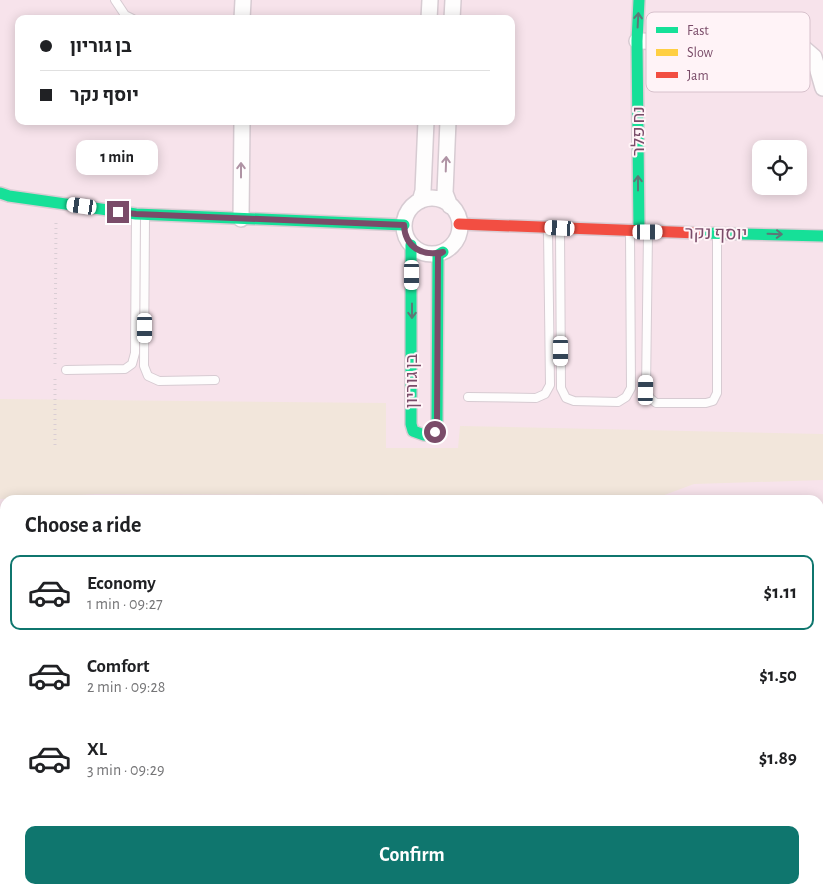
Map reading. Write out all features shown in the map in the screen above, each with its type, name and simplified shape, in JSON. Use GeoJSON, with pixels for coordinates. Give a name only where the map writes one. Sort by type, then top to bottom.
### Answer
{"type":"FeatureCollection","features":[{"type":"Feature","properties":{"kind":"main road","name":"נח פלר"},"geometry":{"type":"LineString","coordinates":[[639,0],[637,41],[639,231]]}},
{"type":"Feature","properties":{"kind":"main road"},"geometry":{"type":"LineString","coordinates":[[0,193],[9,196],[141,214],[404,225]]}},
{"type":"Feature","properties":{"kind":"main road","name":"יוסף נקר"},"geometry":{"type":"LineString","coordinates":[[460,224],[823,236]]}},
{"type":"Feature","properties":{"kind":"main road","name":"בן גוריון"},"geometry":{"type":"LineString","coordinates":[[411,245],[411,424],[414,431],[421,436],[435,432],[437,426],[438,255],[443,252]]}},
{"type":"Feature","properties":{"kind":"street"},"geometry":{"type":"LineString","coordinates":[[242,15],[243,0]]}},
{"type":"Feature","properties":{"kind":"street"},"geometry":{"type":"LineString","coordinates":[[429,15],[430,0]]}},
{"type":"Feature","properties":{"kind":"street"},"geometry":{"type":"LineString","coordinates":[[452,0],[452,15]]}},
{"type":"Feature","properties":{"kind":"street"},"geometry":{"type":"LineString","coordinates":[[637,41],[646,41]]}},
{"type":"Feature","properties":{"kind":"street"},"geometry":{"type":"LineString","coordinates":[[810,54],[814,57],[823,88]]}},
{"type":"Feature","properties":{"kind":"street"},"geometry":{"type":"LineString","coordinates":[[241,219],[242,125]]}},
{"type":"Feature","properties":{"kind":"street"},"geometry":{"type":"LineString","coordinates":[[420,201],[423,191],[426,125]]}},
{"type":"Feature","properties":{"kind":"street"},"geometry":{"type":"LineString","coordinates":[[448,125],[445,193],[450,206]]}},
{"type":"Feature","properties":{"kind":"street"},"geometry":{"type":"LineString","coordinates":[[436,199],[450,206],[455,211],[460,224],[459,233],[450,247],[443,252],[426,254],[411,245],[404,232],[408,211],[420,201],[436,199]]}},
{"type":"Feature","properties":{"kind":"lane"},"geometry":{"type":"LineString","coordinates":[[115,0],[125,15]]}},
{"type":"Feature","properties":{"kind":"lane"},"geometry":{"type":"LineString","coordinates":[[66,370],[125,369],[132,364],[135,353],[141,214]]}},
{"type":"Feature","properties":{"kind":"lane"},"geometry":{"type":"LineString","coordinates":[[141,214],[144,366],[148,376],[159,381],[215,380]]}},
{"type":"Feature","properties":{"kind":"lane"},"geometry":{"type":"LineString","coordinates":[[468,396],[536,398],[545,394],[550,385],[548,228]]}},
{"type":"Feature","properties":{"kind":"lane"},"geometry":{"type":"LineString","coordinates":[[560,228],[561,388],[566,398],[574,401],[618,402],[626,397],[631,388],[639,231]]}},
{"type":"Feature","properties":{"kind":"lane"},"geometry":{"type":"LineString","coordinates":[[639,231],[646,390],[650,398],[656,402],[706,404],[713,401],[717,393],[717,232]]}},
{"type":"Feature","properties":{"kind":"path"},"geometry":{"type":"LineString","coordinates":[[55,367],[56,222]]}},
{"type":"Feature","properties":{"kind":"path"},"geometry":{"type":"LineString","coordinates":[[55,377],[55,445]]}},
{"type":"Feature","properties":{"kind":"shaded area"},"geometry":{"type":"Polygon","coordinates":[[[0,0],[823,0],[823,495],[0,495],[0,0]]]}},
{"type":"Feature","properties":{"kind":"shaded area"},"geometry":{"type":"Polygon","coordinates":[[[0,399],[386,403],[386,448],[458,448],[460,426],[823,434],[823,480],[694,484],[664,495],[0,495],[0,399]]]}},
{"type":"Feature","properties":{"kind":"traffic: fast"},"geometry":{"type":"LineString","coordinates":[[639,0],[637,41],[639,231]]}},
{"type":"Feature","properties":{"kind":"traffic: fast"},"geometry":{"type":"LineString","coordinates":[[0,193],[9,196],[136,214],[404,225]]}},
{"type":"Feature","properties":{"kind":"traffic: fast"},"geometry":{"type":"LineString","coordinates":[[698,233],[823,236]]}},
{"type":"Feature","properties":{"kind":"traffic: fast"},"geometry":{"type":"LineString","coordinates":[[411,245],[411,424],[413,431],[424,435],[433,432],[437,426],[438,255],[443,252]]}},
{"type":"Feature","properties":{"kind":"traffic: jam"},"geometry":{"type":"LineString","coordinates":[[459,224],[698,233]]}},
{"type":"Feature","properties":{"kind":"route"},"geometry":{"type":"LineString","coordinates":[[118,212],[259,220],[404,225],[407,239],[418,250],[426,254],[443,252],[438,255],[437,426],[435,432]]}}]}
